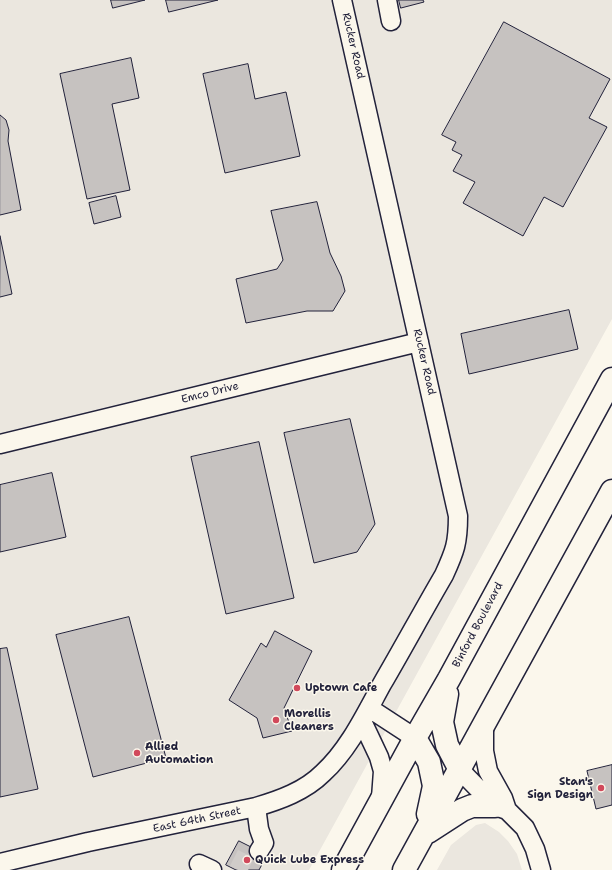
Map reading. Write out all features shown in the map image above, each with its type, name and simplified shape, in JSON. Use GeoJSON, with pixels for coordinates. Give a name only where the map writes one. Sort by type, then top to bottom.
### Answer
{"type":"FeatureCollection","features":[{"type":"Feature","properties":{"kind":"main road","name":"Binford Boulevard"},"geometry":{"type":"LineString","coordinates":[[343,870],[612,379]]}},
{"type":"Feature","properties":{"kind":"main road"},"geometry":{"type":"LineString","coordinates":[[404,870],[484,728],[534,632],[612,491]]}},
{"type":"Feature","properties":{"kind":"main road"},"geometry":{"type":"LineString","coordinates":[[449,679],[442,722],[447,745],[460,770]]}},
{"type":"Feature","properties":{"kind":"main road"},"geometry":{"type":"LineString","coordinates":[[415,738],[429,762],[434,786],[424,835]]}},
{"type":"Feature","properties":{"kind":"main road"},"geometry":{"type":"LineString","coordinates":[[424,835],[462,810],[472,806],[501,808]]}},
{"type":"Feature","properties":{"kind":"street","name":"Rucker Road"},"geometry":{"type":"LineString","coordinates":[[342,0],[458,516],[458,537],[454,553],[444,575],[366,714]]}},
{"type":"Feature","properties":{"kind":"street"},"geometry":{"type":"LineString","coordinates":[[387,0],[392,21]]}},
{"type":"Feature","properties":{"kind":"street","name":"Emco Drive"},"geometry":{"type":"LineString","coordinates":[[0,444],[419,342]]}},
{"type":"Feature","properties":{"kind":"street"},"geometry":{"type":"LineString","coordinates":[[366,714],[415,738]]}},
{"type":"Feature","properties":{"kind":"street"},"geometry":{"type":"LineString","coordinates":[[366,714],[383,771],[381,801]]}},
{"type":"Feature","properties":{"kind":"street","name":"East 64th Street"},"geometry":{"type":"LineString","coordinates":[[0,863],[88,842],[256,807],[280,800],[316,779],[334,761],[344,750],[366,714]]}},
{"type":"Feature","properties":{"kind":"street"},"geometry":{"type":"LineString","coordinates":[[484,728],[484,751],[488,771],[492,781],[503,798],[501,808]]}},
{"type":"Feature","properties":{"kind":"street"},"geometry":{"type":"LineString","coordinates":[[460,770],[525,828],[535,849],[541,870]]}},
{"type":"Feature","properties":{"kind":"street"},"geometry":{"type":"LineString","coordinates":[[254,848],[264,842],[259,829],[256,807]]}},
{"type":"Feature","properties":{"kind":"shaded area"},"geometry":{"type":"Polygon","coordinates":[[[0,0],[612,0],[612,319],[309,870],[0,870],[0,0]]]}},
{"type":"Feature","properties":{"kind":"shaded area"},"geometry":{"type":"Polygon","coordinates":[[[485,823],[499,832],[508,841],[517,854],[522,870],[437,870],[451,845],[476,825],[485,823]]]}},
{"type":"Feature","properties":{"kind":"building"},"geometry":{"type":"Polygon","coordinates":[[[111,0],[145,0],[113,8],[111,0]]]}},
{"type":"Feature","properties":{"kind":"building"},"geometry":{"type":"Polygon","coordinates":[[[166,0],[218,0],[169,12],[166,0]]]}},
{"type":"Feature","properties":{"kind":"building"},"geometry":{"type":"Polygon","coordinates":[[[399,0],[423,0],[424,2],[401,8],[399,0]]]}},
{"type":"Feature","properties":{"kind":"building"},"geometry":{"type":"Polygon","coordinates":[[[504,22],[610,79],[589,118],[607,127],[563,207],[544,197],[523,236],[463,203],[475,182],[453,171],[462,155],[452,150],[456,142],[442,135],[504,22]]]}},
{"type":"Feature","properties":{"kind":"building"},"geometry":{"type":"Polygon","coordinates":[[[131,58],[139,98],[112,104],[130,190],[87,199],[60,74],[131,58]]]}},
{"type":"Feature","properties":{"kind":"building"},"geometry":{"type":"Polygon","coordinates":[[[248,64],[255,99],[286,92],[300,156],[225,173],[203,74],[248,64]]]}},
{"type":"Feature","properties":{"kind":"building"},"geometry":{"type":"Polygon","coordinates":[[[0,115],[6,120],[9,130],[8,141],[21,210],[0,215],[0,115]]]}},
{"type":"Feature","properties":{"kind":"building"},"geometry":{"type":"Polygon","coordinates":[[[116,196],[121,217],[94,224],[89,203],[116,196]]]}},
{"type":"Feature","properties":{"kind":"building"},"geometry":{"type":"Polygon","coordinates":[[[317,202],[330,253],[341,276],[345,291],[333,311],[307,311],[246,323],[236,279],[277,269],[283,260],[271,211],[317,202]]]}},
{"type":"Feature","properties":{"kind":"building"},"geometry":{"type":"Polygon","coordinates":[[[0,236],[12,294],[0,297],[0,236]]]}},
{"type":"Feature","properties":{"kind":"building"},"geometry":{"type":"Polygon","coordinates":[[[569,310],[578,349],[469,374],[461,334],[569,310]]]}},
{"type":"Feature","properties":{"kind":"building"},"geometry":{"type":"Polygon","coordinates":[[[350,419],[375,524],[357,552],[314,563],[284,433],[350,419]]]}},
{"type":"Feature","properties":{"kind":"building"},"geometry":{"type":"Polygon","coordinates":[[[259,442],[294,598],[226,614],[191,457],[259,442]]]}},
{"type":"Feature","properties":{"kind":"building"},"geometry":{"type":"Polygon","coordinates":[[[52,473],[66,537],[0,552],[0,485],[52,473]]]}},
{"type":"Feature","properties":{"kind":"building"},"geometry":{"type":"Polygon","coordinates":[[[129,617],[166,758],[93,777],[56,635],[129,617]]]}},
{"type":"Feature","properties":{"kind":"building"},"geometry":{"type":"Polygon","coordinates":[[[275,631],[312,651],[284,708],[292,731],[263,738],[257,718],[229,700],[261,643],[266,647],[275,631]]]}},
{"type":"Feature","properties":{"kind":"building"},"geometry":{"type":"Polygon","coordinates":[[[7,648],[38,789],[0,797],[0,649],[7,648]]]}},
{"type":"Feature","properties":{"kind":"building","name":"Stan's Sign Design"},"geometry":{"type":"Polygon","coordinates":[[[612,765],[612,805],[596,809],[587,771],[612,765]]]}},
{"type":"Feature","properties":{"kind":"building","name":"Quick Lube Express"},"geometry":{"type":"Polygon","coordinates":[[[239,841],[267,855],[259,870],[236,870],[226,865],[239,841]]]}},
{"type":"Feature","properties":{"kind":"tunnel"},"geometry":{"type":"LineString","coordinates":[[238,870],[250,846]]}},
{"type":"Feature","properties":{"kind":"place","name":"Uptown Cafe"},"geometry":{"type":"Point","coordinates":[297,688]}},
{"type":"Feature","properties":{"kind":"place","name":"Morellis Cleaners"},"geometry":{"type":"Point","coordinates":[276,720]}},
{"type":"Feature","properties":{"kind":"place","name":"Allied Automation"},"geometry":{"type":"Point","coordinates":[137,753]}},
{"type":"Feature","properties":{"kind":"place","name":"Stan's Sign Design"},"geometry":{"type":"Point","coordinates":[601,788]}},
{"type":"Feature","properties":{"kind":"place","name":"Quick Lube Express"},"geometry":{"type":"Point","coordinates":[247,860]}}]}
